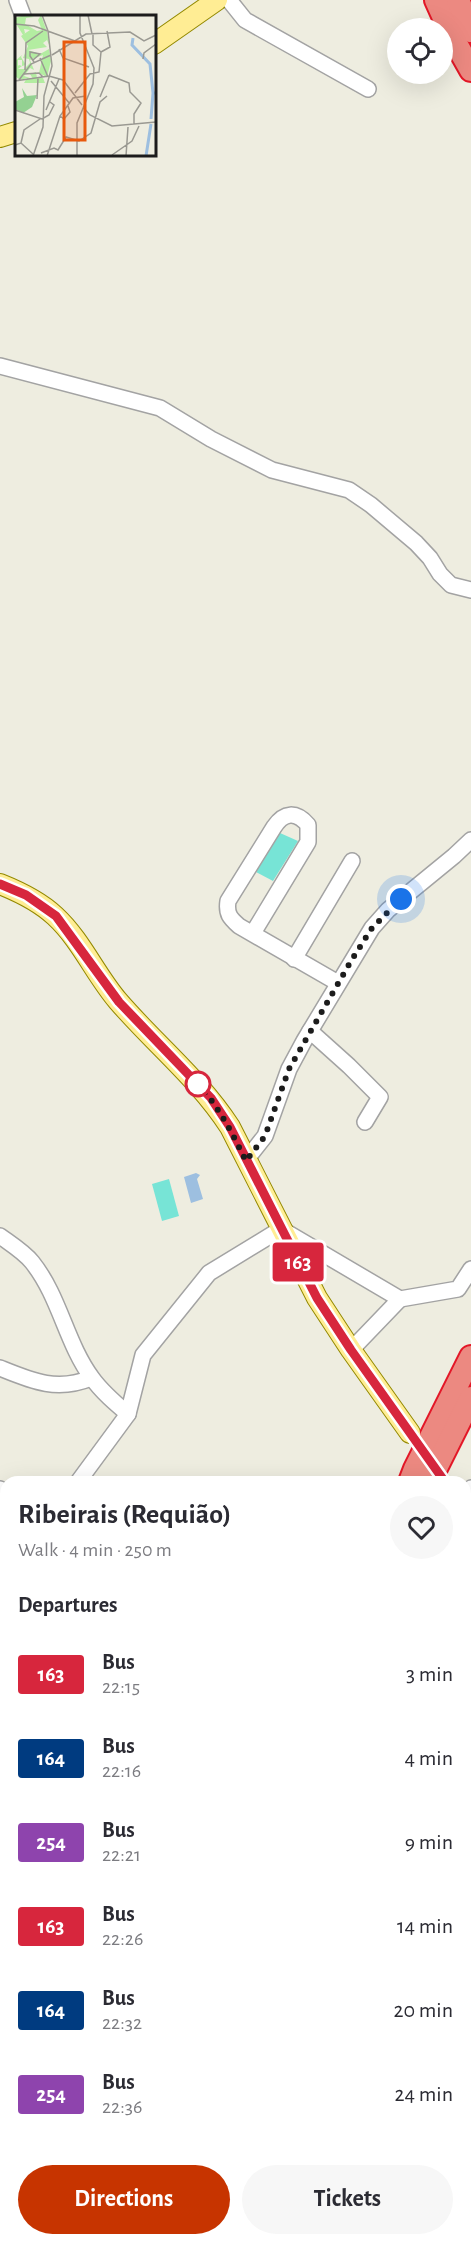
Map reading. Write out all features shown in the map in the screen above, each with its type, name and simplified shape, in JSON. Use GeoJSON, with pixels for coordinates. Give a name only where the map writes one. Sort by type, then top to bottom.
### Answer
{"type":"FeatureCollection","features":[{"type":"Feature","properties":{"kind":"highway"},"geometry":{"type":"LineString","coordinates":[[436,0],[471,70]]}},
{"type":"Feature","properties":{"kind":"highway"},"geometry":{"type":"LineString","coordinates":[[458,0],[471,31]]}},
{"type":"Feature","properties":{"kind":"highway"},"geometry":{"type":"LineString","coordinates":[[413,1476],[471,1356]]}},
{"type":"Feature","properties":{"kind":"highway"},"geometry":{"type":"LineString","coordinates":[[440,1476],[471,1398]]}},
{"type":"Feature","properties":{"kind":"main road"},"geometry":{"type":"LineString","coordinates":[[156,43],[217,0]]}},
{"type":"Feature","properties":{"kind":"main road"},"geometry":{"type":"LineString","coordinates":[[0,137],[15,132]]}},
{"type":"Feature","properties":{"kind":"main road"},"geometry":{"type":"LineString","coordinates":[[0,884],[26,895],[56,916],[119,1002],[211,1098],[230,1127],[317,1298],[410,1432]]}},
{"type":"Feature","properties":{"kind":"street"},"geometry":{"type":"LineString","coordinates":[[17,0],[23,15]]}},
{"type":"Feature","properties":{"kind":"street"},"geometry":{"type":"LineString","coordinates":[[228,0],[245,20],[368,89]]}},
{"type":"Feature","properties":{"kind":"street"},"geometry":{"type":"LineString","coordinates":[[0,366],[160,408],[212,439],[272,470],[349,490],[371,505],[416,543],[451,585],[471,590]]}},
{"type":"Feature","properties":{"kind":"street"},"geometry":{"type":"LineString","coordinates":[[252,933],[308,842],[308,825],[302,818],[295,815],[286,815],[279,819],[228,901],[226,909],[229,917],[239,926],[338,983]]}},
{"type":"Feature","properties":{"kind":"street"},"geometry":{"type":"LineString","coordinates":[[246,1161],[265,1136],[289,1069],[372,928],[388,910],[471,840]]}},
{"type":"Feature","properties":{"kind":"street"},"geometry":{"type":"LineString","coordinates":[[294,959],[352,861]]}},
{"type":"Feature","properties":{"kind":"street"},"geometry":{"type":"LineString","coordinates":[[310,1031],[350,1066],[380,1097],[364,1122]]}},
{"type":"Feature","properties":{"kind":"street"},"geometry":{"type":"LineString","coordinates":[[88,1476],[128,1414],[143,1355],[209,1273],[281,1229],[400,1299]]}},
{"type":"Feature","properties":{"kind":"street"},"geometry":{"type":"LineString","coordinates":[[0,1236],[32,1262],[50,1288],[91,1378],[108,1398],[128,1414]]}},
{"type":"Feature","properties":{"kind":"street"},"geometry":{"type":"LineString","coordinates":[[351,1350],[400,1299],[458,1289],[471,1269]]}},
{"type":"Feature","properties":{"kind":"street"},"geometry":{"type":"LineString","coordinates":[[0,1368],[35,1381],[56,1385],[75,1384],[91,1378]]}},
{"type":"Feature","properties":{"kind":"shaded area"},"geometry":{"type":"Polygon","coordinates":[[[280,833],[298,841],[273,881],[256,872],[280,833]]]}},
{"type":"Feature","properties":{"kind":"shaded area"},"geometry":{"type":"Polygon","coordinates":[[[196,1173],[200,1175],[197,1179],[203,1199],[191,1203],[184,1177],[196,1173]]]}},
{"type":"Feature","properties":{"kind":"shaded area"},"geometry":{"type":"Polygon","coordinates":[[[169,1179],[179,1216],[162,1221],[152,1184],[169,1179]]]}},
{"type":"Feature","properties":{"kind":"bus line","name":"163"},"geometry":{"type":"LineString","coordinates":[[0,884],[26,895],[56,916],[119,1002],[211,1098],[230,1127],[317,1298],[441,1476]]}},
{"type":"Feature","properties":{"kind":"route"},"geometry":{"type":"LineString","coordinates":[[198,1084],[211,1098],[230,1127],[246,1161],[265,1136],[289,1069],[351,961],[372,928],[401,899]]}}]}
